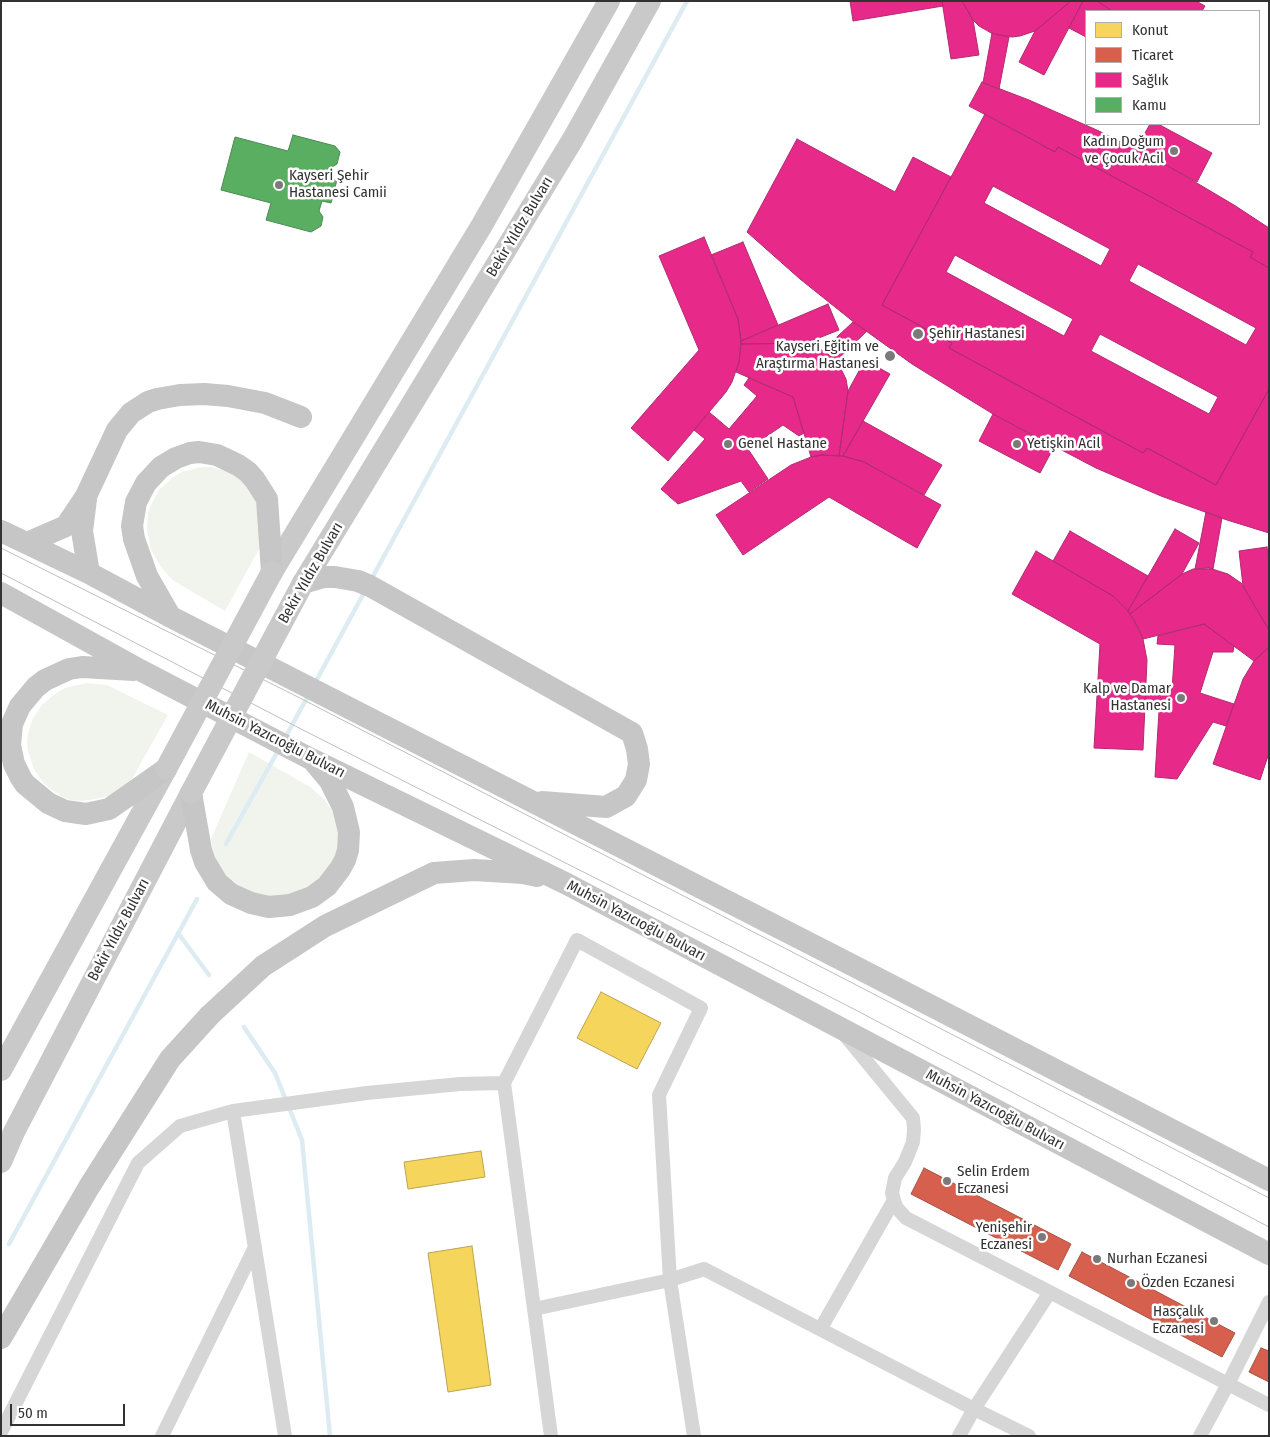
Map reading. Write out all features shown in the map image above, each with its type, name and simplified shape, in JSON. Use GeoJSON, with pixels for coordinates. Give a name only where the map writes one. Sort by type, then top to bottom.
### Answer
{"type":"FeatureCollection","features":[{"type":"Feature","properties":{"kind":"highway"},"geometry":{"type":"LineString","coordinates":[[27,543],[66,526],[86,496],[117,430],[131,413],[148,402],[180,395],[228,396],[265,403],[301,417]]}},
{"type":"Feature","properties":{"kind":"highway"},"geometry":{"type":"LineString","coordinates":[[171,617],[147,576],[134,539],[132,526],[136,502],[146,483],[161,467],[176,458],[199,452],[217,455],[238,465],[256,480],[267,499],[272,572]]}},
{"type":"Feature","properties":{"kind":"highway"},"geometry":{"type":"LineString","coordinates":[[86,496],[82,531],[89,573]]}},
{"type":"Feature","properties":{"kind":"highway"},"geometry":{"type":"LineString","coordinates":[[1,531],[89,573],[171,617],[1269,1180]]}},
{"type":"Feature","properties":{"kind":"highway"},"geometry":{"type":"LineString","coordinates":[[303,583],[324,577],[335,577],[358,581],[370,586],[632,733],[639,764],[636,780],[626,796],[606,807],[532,802]]}},
{"type":"Feature","properties":{"kind":"highway","name":"Muhsin Yazıcıoğlu Bulvarı"},"geometry":{"type":"LineString","coordinates":[[1,593],[140,670],[311,758],[567,884],[1269,1254]]}},
{"type":"Feature","properties":{"kind":"highway"},"geometry":{"type":"LineString","coordinates":[[140,670],[82,667],[69,669],[45,680],[27,696],[15,714],[10,733],[10,745],[14,764],[25,784],[48,803],[65,811],[86,814],[109,809],[166,769]]}},
{"type":"Feature","properties":{"kind":"highway"},"geometry":{"type":"LineString","coordinates":[[191,793],[201,850],[217,882],[231,894],[251,903],[269,908],[290,905],[312,897],[327,886],[340,869],[348,850],[349,832],[343,807],[330,781],[311,758]]}},
{"type":"Feature","properties":{"kind":"highway"},"geometry":{"type":"LineString","coordinates":[[1,1338],[89,1187],[170,1059],[210,1015],[263,966],[325,926],[434,873],[474,870],[523,873],[567,884]]}},
{"type":"Feature","properties":{"kind":"main road"},"geometry":{"type":"LineString","coordinates":[[1,1070],[272,572],[482,225],[609,1]]}},
{"type":"Feature","properties":{"kind":"main road","name":"Bekir Yıldız Bulvarı"},"geometry":{"type":"LineString","coordinates":[[1,1162],[14,1132],[303,583],[574,139],[650,1]]}},
{"type":"Feature","properties":{"kind":"street"},"geometry":{"type":"LineString","coordinates":[[551,1436],[504,1083],[577,940],[701,1008],[659,1095],[670,1280],[694,1436]]}},
{"type":"Feature","properties":{"kind":"street"},"geometry":{"type":"LineString","coordinates":[[837,1026],[913,1118],[913,1142],[905,1162],[895,1178],[892,1193],[896,1207],[906,1218],[1269,1405]]}},
{"type":"Feature","properties":{"kind":"street"},"geometry":{"type":"LineString","coordinates":[[1,1432],[138,1163],[180,1126],[233,1111],[376,1092],[460,1084],[504,1083]]}},
{"type":"Feature","properties":{"kind":"street"},"geometry":{"type":"LineString","coordinates":[[233,1111],[285,1436]]}},
{"type":"Feature","properties":{"kind":"street"},"geometry":{"type":"LineString","coordinates":[[821,1328],[894,1200]]}},
{"type":"Feature","properties":{"kind":"street"},"geometry":{"type":"LineString","coordinates":[[162,1436],[255,1247]]}},
{"type":"Feature","properties":{"kind":"street"},"geometry":{"type":"LineString","coordinates":[[534,1309],[670,1280],[704,1269],[974,1409],[1030,1436]]}},
{"type":"Feature","properties":{"kind":"street"},"geometry":{"type":"LineString","coordinates":[[958,1436],[1050,1292]]}},
{"type":"Feature","properties":{"kind":"street"},"geometry":{"type":"LineString","coordinates":[[1200,1436],[1269,1302]]}},
{"type":"Feature","properties":{"kind":"shaded area"},"geometry":{"type":"Polygon","coordinates":[[[201,467],[211,467],[229,472],[244,482],[256,495],[262,537],[259,549],[225,611],[174,581],[167,574],[151,550],[147,530],[148,513],[159,490],[173,477],[182,472],[201,467]]]}},
{"type":"Feature","properties":{"kind":"shaded area"},"geometry":{"type":"Polygon","coordinates":[[[86,683],[107,685],[168,715],[128,786],[102,798],[81,801],[63,797],[43,782],[34,769],[27,741],[33,718],[42,705],[65,688],[86,683]]]}},
{"type":"Feature","properties":{"kind":"shaded area"},"geometry":{"type":"Polygon","coordinates":[[[249,752],[310,787],[324,799],[334,813],[339,829],[335,863],[304,893],[267,898],[239,886],[223,872],[217,862],[211,839],[249,752]]]}},
{"type":"Feature","properties":{"kind":"building: Konut"},"geometry":{"type":"Polygon","coordinates":[[[601,992],[661,1023],[637,1069],[577,1038],[601,992]]]}},
{"type":"Feature","properties":{"kind":"building: Konut"},"geometry":{"type":"Polygon","coordinates":[[[481,1151],[485,1177],[408,1189],[404,1162],[481,1151]]]}},
{"type":"Feature","properties":{"kind":"building: Konut"},"geometry":{"type":"Polygon","coordinates":[[[472,1246],[491,1385],[448,1392],[428,1253],[472,1246]]]}},
{"type":"Feature","properties":{"kind":"building: Ticaret"},"geometry":{"type":"Polygon","coordinates":[[[924,1168],[1071,1244],[1058,1270],[911,1194],[924,1168]]]}},
{"type":"Feature","properties":{"kind":"building: Ticaret"},"geometry":{"type":"Polygon","coordinates":[[[1082,1252],[1235,1333],[1222,1357],[1069,1276],[1082,1252]]]}},
{"type":"Feature","properties":{"kind":"building: Ticaret"},"geometry":{"type":"Polygon","coordinates":[[[1261,1348],[1269,1351],[1269,1382],[1249,1372],[1261,1348]]]}},
{"type":"Feature","properties":{"kind":"building: Sağlık"},"geometry":{"type":"Polygon","coordinates":[[[850,1],[942,1],[943,6],[853,21],[850,1]]]}},
{"type":"Feature","properties":{"kind":"building: Sağlık"},"geometry":{"type":"Polygon","coordinates":[[[942,1],[962,1],[973,20],[979,55],[951,59],[942,1]]]}},
{"type":"Feature","properties":{"kind":"building: Sağlık"},"geometry":{"type":"Polygon","coordinates":[[[962,1],[1071,1],[1035,31],[1012,37],[993,34],[979,26],[973,20],[962,1]]]}},
{"type":"Feature","properties":{"kind":"building: Sağlık"},"geometry":{"type":"Polygon","coordinates":[[[1071,1],[1083,1],[1044,75],[1019,62],[1035,31],[1071,1]]]}},
{"type":"Feature","properties":{"kind":"building: Sağlık"},"geometry":{"type":"Polygon","coordinates":[[[1083,1],[1097,1],[1110,10],[1085,10],[1085,36],[1069,28],[1083,1]]]}},
{"type":"Feature","properties":{"kind":"building: Sağlık"},"geometry":{"type":"Polygon","coordinates":[[[1097,1],[1196,1],[1205,6],[1203,10],[1110,10],[1097,1]]]}},
{"type":"Feature","properties":{"kind":"building: Sağlık"},"geometry":{"type":"Polygon","coordinates":[[[992,33],[1009,37],[999,89],[983,83],[992,33]]]}},
{"type":"Feature","properties":{"kind":"building: Sağlık"},"geometry":{"type":"Polygon","coordinates":[[[982,82],[1029,100],[1099,131],[1168,166],[1269,228],[1269,268],[1250,257],[1253,252],[1058,147],[1055,152],[969,106],[982,82]]]}},
{"type":"Feature","properties":{"kind":"building: Sağlık"},"geometry":{"type":"Polygon","coordinates":[[[985,114],[1055,152],[1058,147],[1253,252],[1250,257],[1269,268],[1269,389],[1216,485],[1147,448],[1143,453],[949,348],[952,343],[882,305],[985,114]],[[993,186],[984,203],[1101,266],[1110,249],[993,186]],[[955,255],[946,272],[1064,336],[1073,319],[955,255]],[[1138,264],[1129,281],[1246,345],[1256,328],[1138,264]],[[1100,334],[1091,351],[1209,414],[1218,397],[1100,334]]]}},
{"type":"Feature","properties":{"kind":"building: Sağlık","name":"Kadın Doğum ve Çocuk Acil"},"geometry":{"type":"Polygon","coordinates":[[[1149,125],[1160,125],[1212,153],[1197,182],[1136,149],[1149,125]]]}},
{"type":"Feature","properties":{"kind":"building: Sağlık"},"geometry":{"type":"Polygon","coordinates":[[[797,139],[895,192],[913,157],[951,177],[882,305],[952,343],[949,348],[1143,453],[1147,448],[1216,485],[1269,389],[1269,533],[1161,496],[1096,468],[993,414],[912,364],[855,323],[800,279],[747,232],[797,139]]]}},
{"type":"Feature","properties":{"kind":"building: Sağlık"},"geometry":{"type":"Polygon","coordinates":[[[704,237],[738,319],[741,341],[739,362],[732,382],[726,392],[668,461],[631,428],[699,350],[659,256],[704,237]]]}},
{"type":"Feature","properties":{"kind":"building: Sağlık"},"geometry":{"type":"Polygon","coordinates":[[[743,242],[778,325],[741,341],[738,319],[711,255],[743,242]]]}},
{"type":"Feature","properties":{"kind":"building: Sağlık"},"geometry":{"type":"Polygon","coordinates":[[[828,304],[839,330],[806,343],[741,344],[741,341],[828,304]]]}},
{"type":"Feature","properties":{"kind":"building: Sağlık"},"geometry":{"type":"Polygon","coordinates":[[[853,322],[867,331],[836,361],[823,350],[853,322]]]}},
{"type":"Feature","properties":{"kind":"building: Sağlık"},"geometry":{"type":"Polygon","coordinates":[[[806,343],[817,347],[831,356],[839,365],[846,379],[848,391],[839,456],[822,455],[811,457],[793,397],[736,372],[741,344],[806,343]]]}},
{"type":"Feature","properties":{"kind":"building: Sağlık"},"geometry":{"type":"Polygon","coordinates":[[[865,360],[890,374],[843,456],[839,456],[848,391],[865,360]]]}},
{"type":"Feature","properties":{"kind":"building: Sağlık","name":"Genel Hastane"},"geometry":{"type":"Polygon","coordinates":[[[749,378],[793,397],[804,433],[799,436],[783,425],[748,449],[768,479],[749,492],[741,481],[678,504],[661,489],[705,439],[694,430],[709,412],[729,429],[757,396],[744,385],[749,378]]]}},
{"type":"Feature","properties":{"kind":"building: Sağlık","name":"Yetişkin Acil"},"geometry":{"type":"Polygon","coordinates":[[[993,414],[1054,447],[1040,473],[979,441],[993,414]]]}},
{"type":"Feature","properties":{"kind":"building: Sağlık"},"geometry":{"type":"Polygon","coordinates":[[[863,421],[942,465],[924,495],[864,462],[843,456],[863,421]]]}},
{"type":"Feature","properties":{"kind":"building: Sağlık"},"geometry":{"type":"Polygon","coordinates":[[[822,455],[843,456],[864,462],[941,505],[917,548],[829,497],[743,555],[716,515],[791,465],[822,455]]]}},
{"type":"Feature","properties":{"kind":"building: Sağlık"},"geometry":{"type":"Polygon","coordinates":[[[1206,512],[1222,518],[1213,569],[1195,569],[1206,512]]]}},
{"type":"Feature","properties":{"kind":"building: Sağlık"},"geometry":{"type":"Polygon","coordinates":[[[1175,529],[1199,543],[1182,574],[1130,614],[1128,611],[1175,529]]]}},
{"type":"Feature","properties":{"kind":"building: Sağlık"},"geometry":{"type":"Polygon","coordinates":[[[1070,531],[1148,576],[1128,611],[1113,596],[1053,561],[1070,531]]]}},
{"type":"Feature","properties":{"kind":"building: Sağlık"},"geometry":{"type":"Polygon","coordinates":[[[1267,547],[1269,562],[1269,630],[1243,586],[1239,551],[1267,547]]]}},
{"type":"Feature","properties":{"kind":"building: Sağlık"},"geometry":{"type":"Polygon","coordinates":[[[1036,551],[1113,596],[1134,620],[1143,639],[1147,660],[1143,750],[1094,748],[1100,644],[1012,594],[1036,551]]]}},
{"type":"Feature","properties":{"kind":"building: Sağlık"},"geometry":{"type":"Polygon","coordinates":[[[1209,568],[1228,574],[1241,583],[1269,630],[1269,647],[1254,661],[1204,624],[1143,639],[1130,614],[1182,574],[1193,569],[1209,568]]]}},
{"type":"Feature","properties":{"kind":"building: Sağlık","name":"Kalp ve Damar Hastanesi"},"geometry":{"type":"Polygon","coordinates":[[[1204,624],[1234,646],[1233,652],[1213,652],[1200,693],[1234,704],[1226,726],[1213,722],[1177,779],[1155,777],[1159,711],[1145,711],[1146,687],[1172,689],[1175,645],[1157,644],[1158,636],[1204,624]]]}},
{"type":"Feature","properties":{"kind":"building: Sağlık"},"geometry":{"type":"Polygon","coordinates":[[[1269,647],[1269,753],[1260,780],[1213,764],[1243,679],[1254,661],[1269,647]]]}},
{"type":"Feature","properties":{"kind":"building: Kamu","name":"Kayseri Şehir Hastanesi Camii"},"geometry":{"type":"Polygon","coordinates":[[[293,135],[335,146],[340,152],[337,164],[332,167],[329,178],[337,180],[331,203],[322,201],[319,211],[323,217],[321,226],[311,232],[266,220],[271,203],[221,190],[235,137],[288,151],[293,135]]]}},
{"type":"Feature","properties":{"kind":"waterway"},"geometry":{"type":"LineString","coordinates":[[371,580],[687,1]]}},
{"type":"Feature","properties":{"kind":"waterway"},"geometry":{"type":"LineString","coordinates":[[315,683],[365,591]]}},
{"type":"Feature","properties":{"kind":"waterway"},"geometry":{"type":"LineString","coordinates":[[285,738],[309,694]]}},
{"type":"Feature","properties":{"kind":"waterway"},"geometry":{"type":"LineString","coordinates":[[226,844],[279,749]]}},
{"type":"Feature","properties":{"kind":"waterway"},"geometry":{"type":"LineString","coordinates":[[9,1244],[197,899]]}},
{"type":"Feature","properties":{"kind":"waterway"},"geometry":{"type":"LineString","coordinates":[[178,933],[209,975]]}},
{"type":"Feature","properties":{"kind":"waterway"},"geometry":{"type":"LineString","coordinates":[[244,1027],[275,1073],[302,1140],[330,1436]]}},
{"type":"Feature","properties":{"kind":"tram line"},"geometry":{"type":"LineString","coordinates":[[1,548],[296,696],[1269,1198]]}},
{"type":"Feature","properties":{"kind":"tram line"},"geometry":{"type":"LineString","coordinates":[[1,573],[301,729],[848,1006],[1269,1227]]}},
{"type":"Feature","properties":{"kind":"place","name":"Kadın Doğum ve Çocuk Acil"},"geometry":{"type":"Point","coordinates":[1174,151]}},
{"type":"Feature","properties":{"kind":"place","name":"Kayseri Şehir Hastanesi Camii"},"geometry":{"type":"Point","coordinates":[279,185]}},
{"type":"Feature","properties":{"kind":"place","name":"Şehir Hastanesi"},"geometry":{"type":"Point","coordinates":[918,334]}},
{"type":"Feature","properties":{"kind":"place","name":"Kayseri Eğitim ve Araştırma Hastanesi"},"geometry":{"type":"Point","coordinates":[890,356]}},
{"type":"Feature","properties":{"kind":"place","name":"Genel Hastane"},"geometry":{"type":"Point","coordinates":[728,444]}},
{"type":"Feature","properties":{"kind":"place","name":"Yetişkin Acil"},"geometry":{"type":"Point","coordinates":[1017,444]}},
{"type":"Feature","properties":{"kind":"place","name":"Kalp ve Damar Hastanesi"},"geometry":{"type":"Point","coordinates":[1181,698]}},
{"type":"Feature","properties":{"kind":"place","name":"Selin Erdem Eczanesi"},"geometry":{"type":"Point","coordinates":[947,1181]}},
{"type":"Feature","properties":{"kind":"place","name":"Yenişehir Eczanesi"},"geometry":{"type":"Point","coordinates":[1042,1237]}},
{"type":"Feature","properties":{"kind":"place","name":"Nurhan Eczanesi"},"geometry":{"type":"Point","coordinates":[1097,1259]}},
{"type":"Feature","properties":{"kind":"place","name":"Özden Eczanesi"},"geometry":{"type":"Point","coordinates":[1131,1283]}},
{"type":"Feature","properties":{"kind":"place","name":"Hasçalık Eczanesi"},"geometry":{"type":"Point","coordinates":[1214,1321]}}]}
